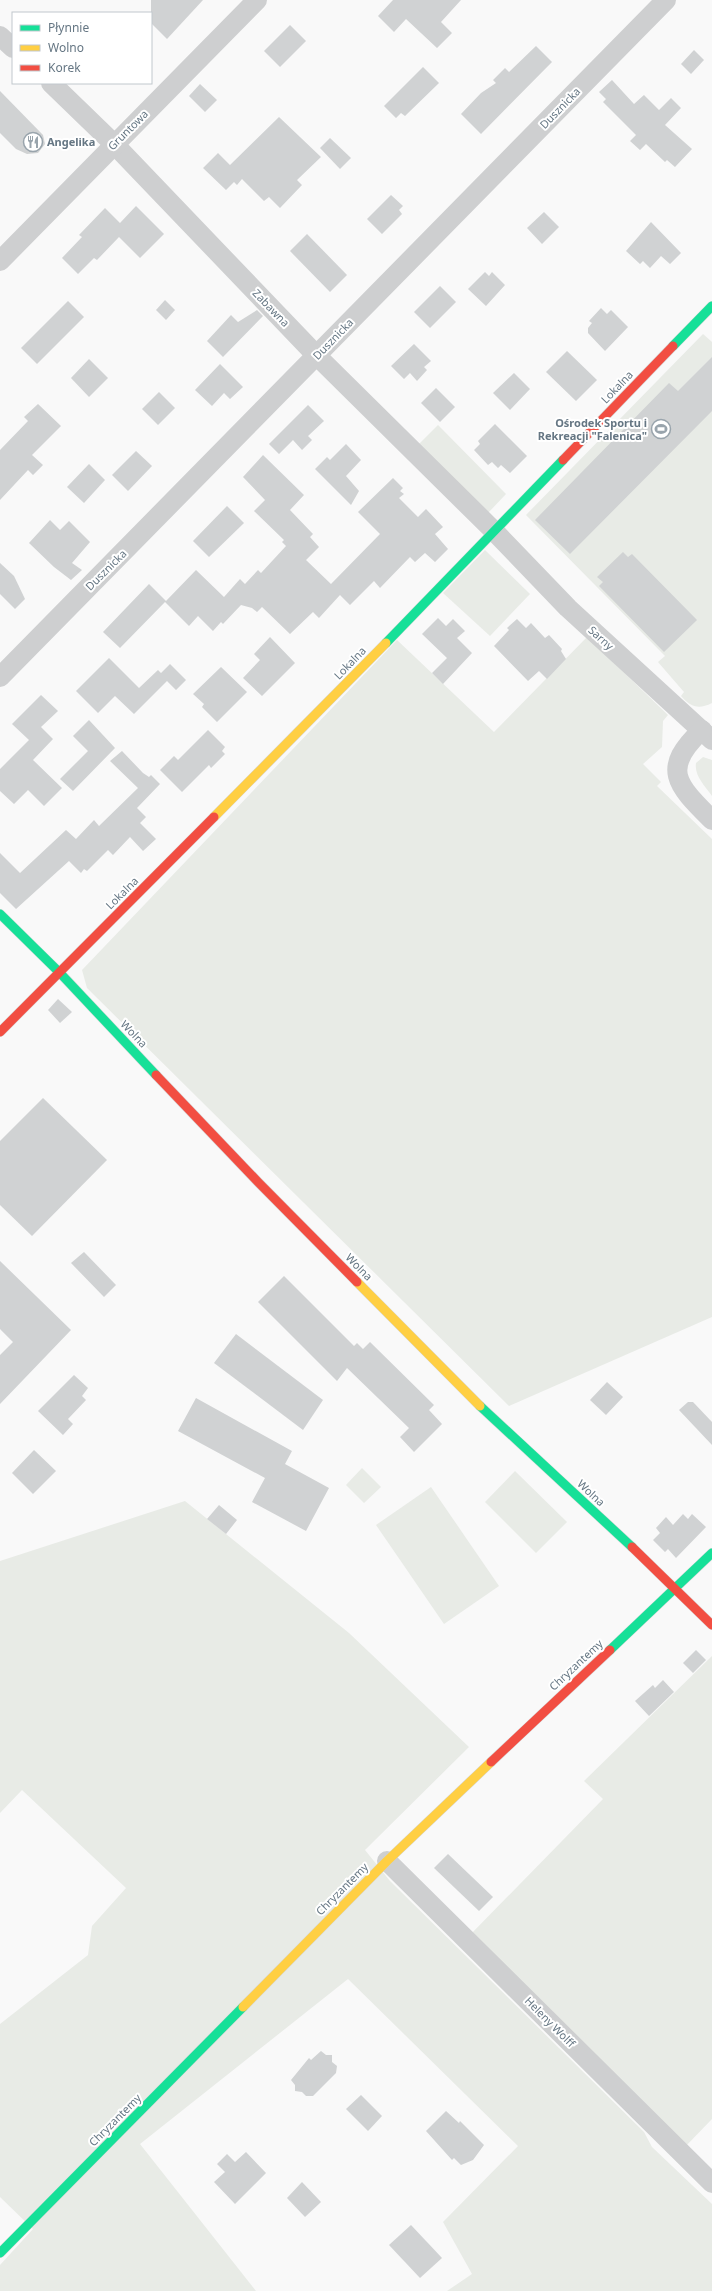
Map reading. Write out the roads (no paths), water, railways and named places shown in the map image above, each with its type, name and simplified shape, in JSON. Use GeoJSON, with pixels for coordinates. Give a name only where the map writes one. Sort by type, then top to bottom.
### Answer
{"type":"FeatureCollection","features":[{"type":"Feature","properties":{"kind":"street","name":"Gruntowa"},"geometry":{"type":"LineString","coordinates":[[0,261],[257,0]]}},
{"type":"Feature","properties":{"kind":"street","name":"Dusznicka"},"geometry":{"type":"LineString","coordinates":[[0,677],[666,0]]}},
{"type":"Feature","properties":{"kind":"street"},"geometry":{"type":"LineString","coordinates":[[0,36],[12,47]]}},
{"type":"Feature","properties":{"kind":"street","name":"Zabawna"},"geometry":{"type":"LineString","coordinates":[[52,84],[114,144],[317,356],[494,531]]}},
{"type":"Feature","properties":{"kind":"street","name":"Lokalna"},"geometry":{"type":"LineString","coordinates":[[0,1032],[308,722],[712,306]]}},
{"type":"Feature","properties":{"kind":"street","name":"Sarny"},"geometry":{"type":"LineString","coordinates":[[494,531],[568,608],[707,735]]}},
{"type":"Feature","properties":{"kind":"street"},"geometry":{"type":"LineString","coordinates":[[707,735],[678,758],[677,772],[681,785],[712,820]]}},
{"type":"Feature","properties":{"kind":"street","name":"Wolna"},"geometry":{"type":"LineString","coordinates":[[0,914],[60,973],[258,1182],[478,1404],[675,1588],[712,1626]]}},
{"type":"Feature","properties":{"kind":"street","name":"Chryzantemy"},"geometry":{"type":"LineString","coordinates":[[0,2254],[387,1861],[712,1553]]}},
{"type":"Feature","properties":{"kind":"street","name":"Heleny Wolff"},"geometry":{"type":"LineString","coordinates":[[387,1861],[712,2183]]}},
{"type":"Feature","properties":{"kind":"place","name":"Angelika"},"geometry":{"type":"Point","coordinates":[33,142]}},
{"type":"Feature","properties":{"kind":"place","name":"Ośrodek Sportu i Rekreacji \"Falenica\""},"geometry":{"type":"Point","coordinates":[661,429]}}]}
